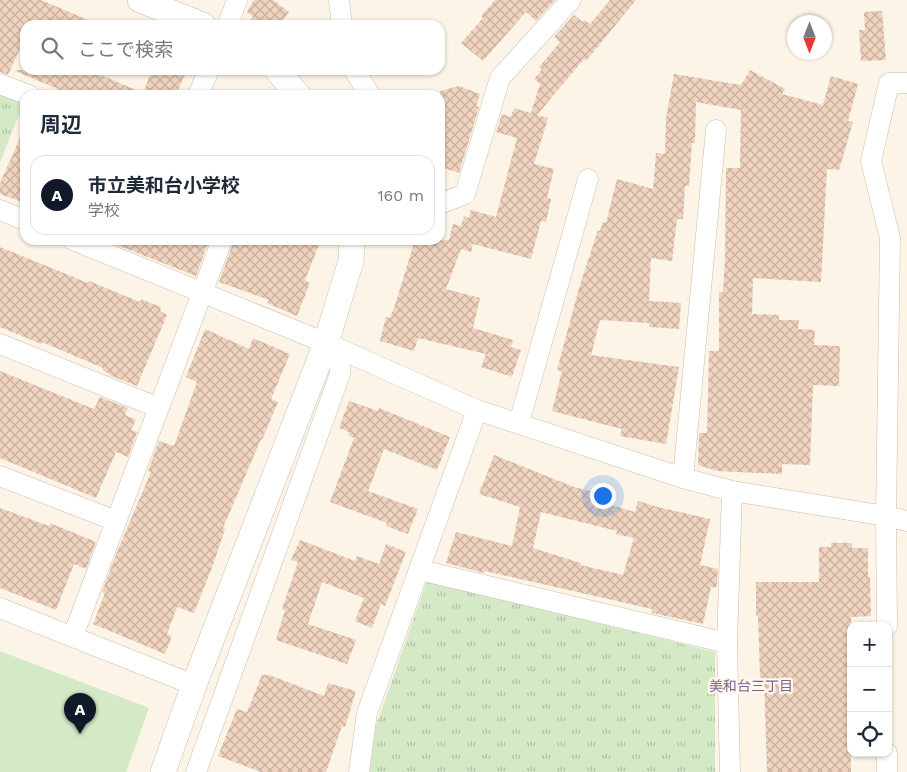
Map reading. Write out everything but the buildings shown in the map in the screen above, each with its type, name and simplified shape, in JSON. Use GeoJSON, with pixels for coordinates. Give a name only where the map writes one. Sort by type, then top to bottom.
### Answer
{"type":"FeatureCollection","features":[{"type":"Feature","properties":{"kind":"street"},"geometry":{"type":"LineString","coordinates":[[140,0],[190,20]]}},
{"type":"Feature","properties":{"kind":"street"},"geometry":{"type":"LineString","coordinates":[[230,20],[237,0]]}},
{"type":"Feature","properties":{"kind":"street"},"geometry":{"type":"LineString","coordinates":[[339,0],[341,20]]}},
{"type":"Feature","properties":{"kind":"street"},"geometry":{"type":"LineString","coordinates":[[445,202],[465,194],[500,78],[571,0]]}},
{"type":"Feature","properties":{"kind":"street"},"geometry":{"type":"LineString","coordinates":[[200,90],[207,75]]}},
{"type":"Feature","properties":{"kind":"street"},"geometry":{"type":"LineString","coordinates":[[281,75],[294,90]]}},
{"type":"Feature","properties":{"kind":"street"},"geometry":{"type":"LineString","coordinates":[[357,75],[367,90]]}},
{"type":"Feature","properties":{"kind":"street"},"geometry":{"type":"LineString","coordinates":[[886,622],[886,516],[898,238],[872,161],[889,83],[907,83]]}},
{"type":"Feature","properties":{"kind":"street"},"geometry":{"type":"LineString","coordinates":[[0,84],[20,92]]}},
{"type":"Feature","properties":{"kind":"street"},"geometry":{"type":"LineString","coordinates":[[682,478],[716,130]]}},
{"type":"Feature","properties":{"kind":"street"},"geometry":{"type":"LineString","coordinates":[[519,423],[588,179]]}},
{"type":"Feature","properties":{"kind":"street"},"geometry":{"type":"LineString","coordinates":[[0,210],[20,218]]}},
{"type":"Feature","properties":{"kind":"street"},"geometry":{"type":"LineString","coordinates":[[85,245],[332,346],[477,410],[682,478],[732,491],[907,521]]}},
{"type":"Feature","properties":{"kind":"street"},"geometry":{"type":"LineString","coordinates":[[73,636],[220,245]]}},
{"type":"Feature","properties":{"kind":"street"},"geometry":{"type":"LineString","coordinates":[[163,772],[194,685],[332,346],[351,260],[352,245]]}},
{"type":"Feature","properties":{"kind":"street"},"geometry":{"type":"LineString","coordinates":[[0,344],[159,408]]}},
{"type":"Feature","properties":{"kind":"street"},"geometry":{"type":"LineString","coordinates":[[196,772],[340,374],[332,346]]}},
{"type":"Feature","properties":{"kind":"street"},"geometry":{"type":"LineString","coordinates":[[359,772],[368,713],[477,410]]}},
{"type":"Feature","properties":{"kind":"street"},"geometry":{"type":"LineString","coordinates":[[0,476],[116,521]]}},
{"type":"Feature","properties":{"kind":"street"},"geometry":{"type":"LineString","coordinates":[[730,772],[727,643],[732,491]]}},
{"type":"Feature","properties":{"kind":"street"},"geometry":{"type":"LineString","coordinates":[[420,570],[727,643]]}},
{"type":"Feature","properties":{"kind":"street"},"geometry":{"type":"LineString","coordinates":[[0,608],[194,685]]}},
{"type":"Feature","properties":{"kind":"street"},"geometry":{"type":"LineString","coordinates":[[887,757],[887,772]]}},
{"type":"Feature","properties":{"kind":"green space"},"geometry":{"type":"Polygon","coordinates":[[[0,93],[20,100],[20,112],[0,162],[0,93]]]}},
{"type":"Feature","properties":{"kind":"green space"},"geometry":{"type":"Polygon","coordinates":[[[427,581],[715,652],[715,772],[370,772],[371,740],[427,581]]]}},
{"type":"Feature","properties":{"kind":"green space"},"geometry":{"type":"Polygon","coordinates":[[[0,651],[149,708],[126,772],[0,772],[0,651]]]}},
{"type":"Feature","properties":{"kind":"place","name":"市立美和台小学校"},"geometry":{"type":"Point","coordinates":[80,734]}},
{"type":"Feature","properties":{"kind":"district","name":"美和台三丁目"},"geometry":{"type":"Point","coordinates":[751,686]}}]}
